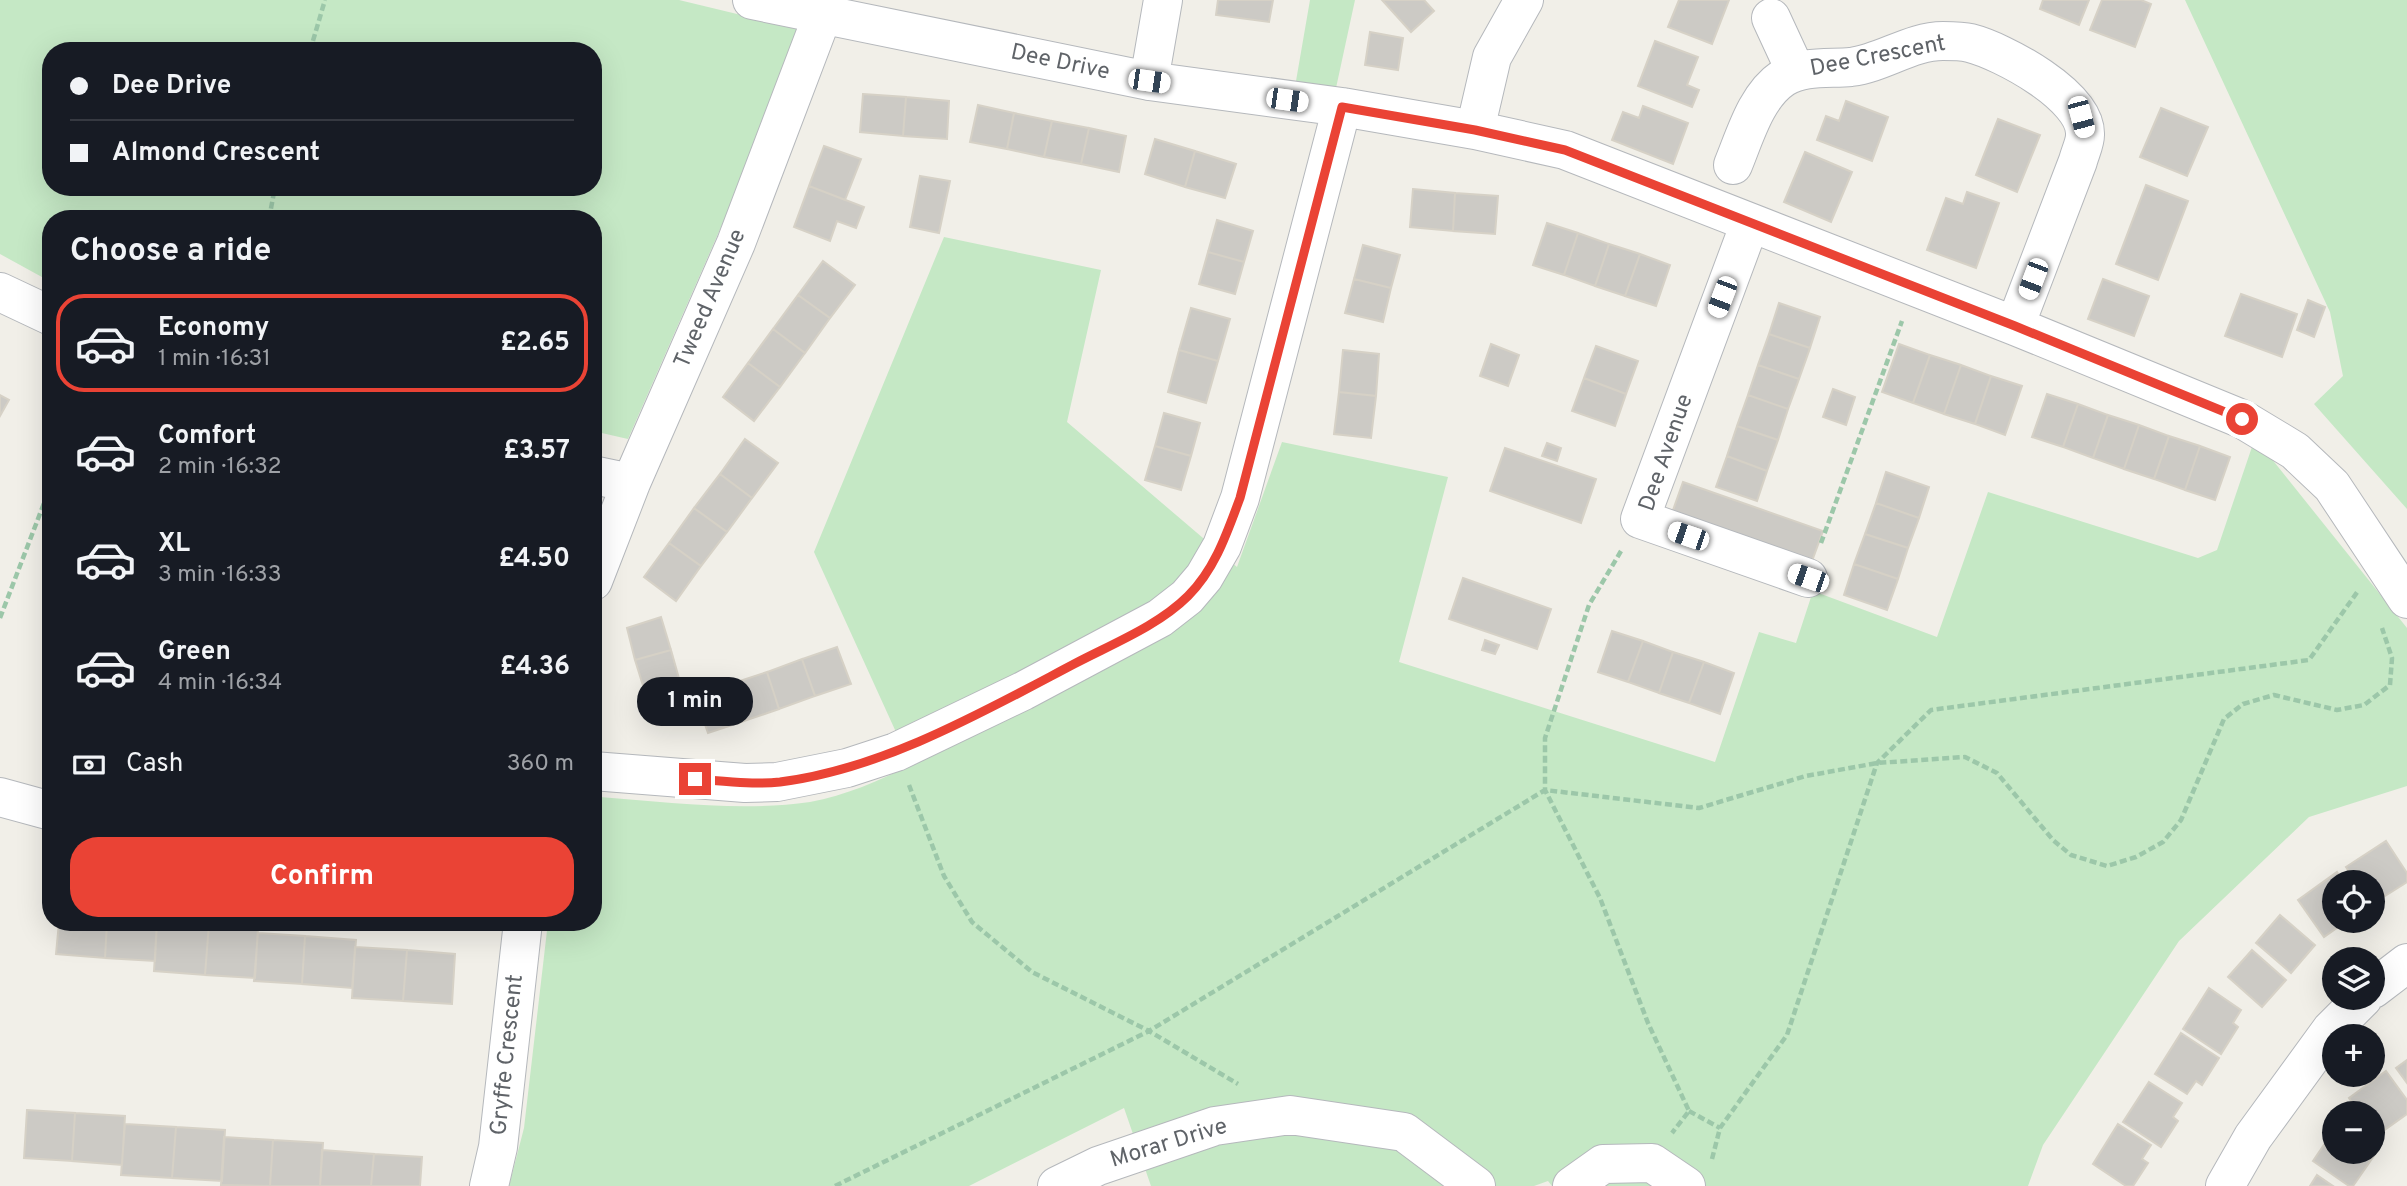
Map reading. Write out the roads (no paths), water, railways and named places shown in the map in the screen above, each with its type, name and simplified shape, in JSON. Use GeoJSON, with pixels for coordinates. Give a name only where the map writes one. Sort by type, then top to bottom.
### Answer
{"type":"FeatureCollection","features":[{"type":"Feature","properties":{"kind":"street","name":"Dee Drive"},"geometry":{"type":"LineString","coordinates":[[752,0],[836,11],[1149,81],[1342,107],[1475,130],[1565,150],[2015,326],[2242,419],[2295,451],[2332,486],[2407,599]]}},
{"type":"Feature","properties":{"kind":"street"},"geometry":{"type":"LineString","coordinates":[[1149,81],[1163,0]]}},
{"type":"Feature","properties":{"kind":"street"},"geometry":{"type":"LineString","coordinates":[[1475,130],[1492,57],[1524,0]]}},
{"type":"Feature","properties":{"kind":"street","name":"Tweed Avenue"},"geometry":{"type":"LineString","coordinates":[[602,558],[631,483],[836,11]]}},
{"type":"Feature","properties":{"kind":"street"},"geometry":{"type":"LineString","coordinates":[[1771,18],[1796,72]]}},
{"type":"Feature","properties":{"kind":"street","name":"Dee Crescent"},"geometry":{"type":"LineString","coordinates":[[1733,165],[1764,98],[1783,78],[1796,72],[1870,63],[1919,44],[1942,41],[1968,43],[1989,50],[2026,70],[2055,88],[2070,102],[2081,117],[2085,135],[2078,161],[2015,326]]}},
{"type":"Feature","properties":{"kind":"street"},"geometry":{"type":"LineString","coordinates":[[602,773],[745,783],[777,782],[847,768],[896,752],[1023,691],[1160,618],[1187,597],[1204,577],[1222,546],[1240,498],[1342,107]]}},
{"type":"Feature","properties":{"kind":"street","name":"Dee Avenue"},"geometry":{"type":"LineString","coordinates":[[1750,223],[1640,519],[1808,578]]}},
{"type":"Feature","properties":{"kind":"street"},"geometry":{"type":"LineString","coordinates":[[0,292],[42,312]]}},
{"type":"Feature","properties":{"kind":"street"},"geometry":{"type":"LineString","coordinates":[[602,477],[631,483]]}},
{"type":"Feature","properties":{"kind":"street"},"geometry":{"type":"LineString","coordinates":[[1,803],[42,810]]}},
{"type":"Feature","properties":{"kind":"street","name":"Gryffe Crescent"},"geometry":{"type":"LineString","coordinates":[[489,1186],[498,1147],[522,931]]}},
{"type":"Feature","properties":{"kind":"street"},"geometry":{"type":"LineString","coordinates":[[2385,980],[2407,963]]}},
{"type":"Feature","properties":{"kind":"street"},"geometry":{"type":"LineString","coordinates":[[2225,1186],[2253,1137],[2331,1030],[2351,1010]]}},
{"type":"Feature","properties":{"kind":"street","name":"Morar Drive"},"geometry":{"type":"LineString","coordinates":[[1057,1186],[1102,1176],[1215,1126],[1290,1115],[1404,1132],[1476,1186]]}},
{"type":"Feature","properties":{"kind":"street"},"geometry":{"type":"LineString","coordinates":[[1572,1186],[1603,1164],[1651,1163],[1698,1174]]}}]}
